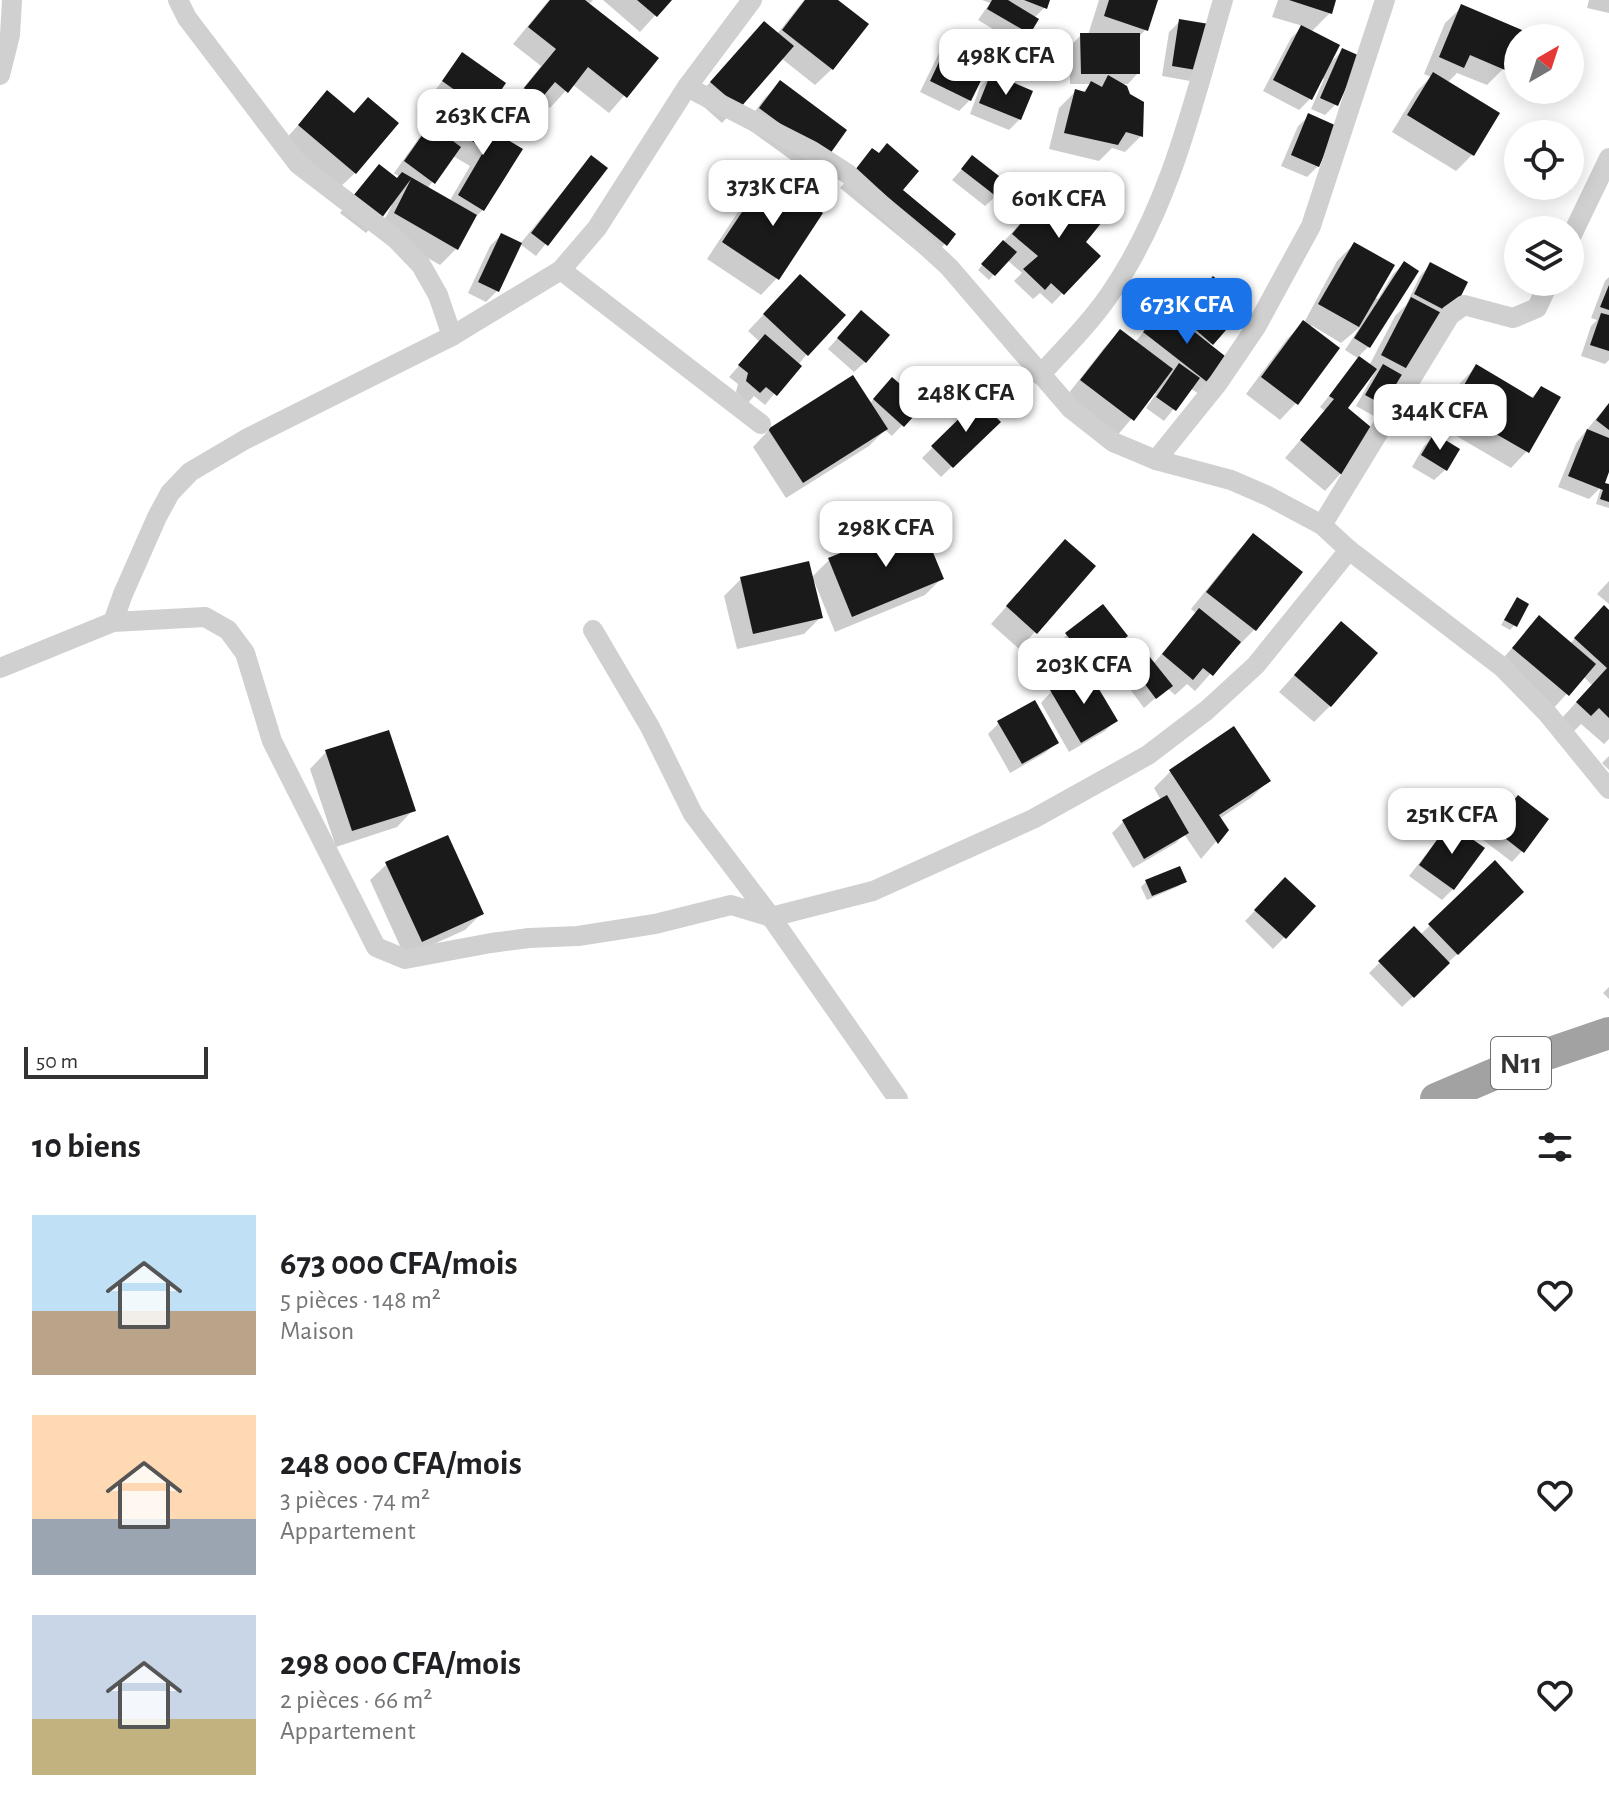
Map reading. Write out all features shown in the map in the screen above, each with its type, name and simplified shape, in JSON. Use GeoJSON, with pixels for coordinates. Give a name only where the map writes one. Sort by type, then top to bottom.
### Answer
{"type":"FeatureCollection","features":[{"type":"Feature","properties":{"kind":"highway","name":"N11"},"geometry":{"type":"LineString","coordinates":[[1436,1099],[1518,1064],[1609,1033]]}},
{"type":"Feature","properties":{"kind":"street"},"geometry":{"type":"LineString","coordinates":[[0,75],[10,35],[12,0]]}},
{"type":"Feature","properties":{"kind":"street"},"geometry":{"type":"LineString","coordinates":[[178,0],[187,18],[298,164],[396,239],[421,265],[438,295],[452,336]]}},
{"type":"Feature","properties":{"kind":"street"},"geometry":{"type":"LineString","coordinates":[[113,622],[157,517],[170,493],[190,472],[246,439],[452,336],[561,270],[597,228],[687,87],[752,0]]}},
{"type":"Feature","properties":{"kind":"street"},"geometry":{"type":"LineString","coordinates":[[1040,375],[1111,292],[1156,211],[1176,159],[1223,0]]}},
{"type":"Feature","properties":{"kind":"street"},"geometry":{"type":"LineString","coordinates":[[1156,460],[1218,383],[1256,327],[1311,226],[1385,0]]}},
{"type":"Feature","properties":{"kind":"street"},"geometry":{"type":"LineString","coordinates":[[687,87],[812,151],[848,174],[949,267],[1071,409],[1113,442],[1156,460],[1231,480],[1322,525],[1349,550],[1502,667],[1547,713],[1609,789]]}},
{"type":"Feature","properties":{"kind":"street"},"geometry":{"type":"LineString","coordinates":[[1581,216],[1609,158]]}},
{"type":"Feature","properties":{"kind":"street"},"geometry":{"type":"LineString","coordinates":[[561,270],[761,424]]}},
{"type":"Feature","properties":{"kind":"street"},"geometry":{"type":"LineString","coordinates":[[1322,525],[1441,325],[1450,315],[1464,305],[1513,318],[1537,308],[1543,296]]}},
{"type":"Feature","properties":{"kind":"street"},"geometry":{"type":"LineString","coordinates":[[0,668],[113,622],[205,617],[228,630],[245,653],[272,741],[376,947],[405,959],[504,941],[578,936],[655,924],[731,905],[771,917],[873,891],[1033,819],[1148,755],[1207,710],[1256,665],[1349,550]]}},
{"type":"Feature","properties":{"kind":"street"},"geometry":{"type":"LineString","coordinates":[[593,630],[650,727],[693,814],[771,917],[898,1099]]}},
{"type":"Feature","properties":{"kind":"building"},"geometry":{"type":"Polygon","coordinates":[[[550,0],[585,0],[659,58],[627,98],[588,67],[568,93],[555,82],[540,100],[524,88],[556,49],[528,27],[550,0]]]}},
{"type":"Feature","properties":{"kind":"building"},"geometry":{"type":"Polygon","coordinates":[[[637,0],[672,0],[657,17],[637,0]]]}},
{"type":"Feature","properties":{"kind":"building"},"geometry":{"type":"Polygon","coordinates":[[[805,0],[838,0],[869,24],[833,70],[782,30],[805,0]]]}},
{"type":"Feature","properties":{"kind":"building"},"geometry":{"type":"Polygon","coordinates":[[[992,0],[1008,0],[1039,19],[1030,34],[987,9],[992,0]]]}},
{"type":"Feature","properties":{"kind":"building"},"geometry":{"type":"Polygon","coordinates":[[[1024,0],[1050,0],[1047,9],[1024,0]]]}},
{"type":"Feature","properties":{"kind":"building"},"geometry":{"type":"Polygon","coordinates":[[[1109,0],[1158,0],[1148,31],[1104,16],[1109,0]]]}},
{"type":"Feature","properties":{"kind":"building"},"geometry":{"type":"Polygon","coordinates":[[[1289,0],[1336,0],[1332,14],[1289,0]]]}},
{"type":"Feature","properties":{"kind":"building"},"geometry":{"type":"Polygon","coordinates":[[[1461,4],[1508,24],[1504,24],[1504,70],[1470,55],[1464,68],[1439,57],[1461,4]]]}},
{"type":"Feature","properties":{"kind":"building"},"geometry":{"type":"Polygon","coordinates":[[[1179,19],[1215,25],[1208,72],[1172,66],[1179,19]]]}},
{"type":"Feature","properties":{"kind":"building"},"geometry":{"type":"Polygon","coordinates":[[[764,21],[794,46],[740,108],[710,82],[764,21]]]}},
{"type":"Feature","properties":{"kind":"building"},"geometry":{"type":"Polygon","coordinates":[[[1301,25],[1340,45],[1312,100],[1273,80],[1301,25]]]}},
{"type":"Feature","properties":{"kind":"building"},"geometry":{"type":"Polygon","coordinates":[[[1080,33],[1140,33],[1140,74],[1081,74],[1080,33]]]}},
{"type":"Feature","properties":{"kind":"building"},"geometry":{"type":"Polygon","coordinates":[[[951,37],[992,58],[971,101],[930,81],[951,37]]]}},
{"type":"Feature","properties":{"kind":"building"},"geometry":{"type":"Polygon","coordinates":[[[1342,48],[1360,56],[1338,106],[1320,98],[1342,48]]]}},
{"type":"Feature","properties":{"kind":"building"},"geometry":{"type":"Polygon","coordinates":[[[462,52],[506,83],[486,112],[442,81],[462,52]]]}},
{"type":"Feature","properties":{"kind":"building"},"geometry":{"type":"Polygon","coordinates":[[[1433,72],[1500,113],[1474,156],[1407,115],[1433,72]]]}},
{"type":"Feature","properties":{"kind":"building"},"geometry":{"type":"Polygon","coordinates":[[[991,73],[1033,91],[1021,120],[979,103],[991,73]]]}},
{"type":"Feature","properties":{"kind":"building"},"geometry":{"type":"Polygon","coordinates":[[[1108,75],[1127,86],[1130,94],[1144,102],[1143,137],[1126,132],[1118,145],[1064,133],[1075,89],[1085,92],[1091,81],[1102,87],[1108,75]]]}},
{"type":"Feature","properties":{"kind":"building"},"geometry":{"type":"Polygon","coordinates":[[[780,80],[847,130],[827,158],[759,108],[780,80]]]}},
{"type":"Feature","properties":{"kind":"building"},"geometry":{"type":"Polygon","coordinates":[[[327,90],[354,113],[368,97],[399,123],[356,174],[298,125],[327,90]]]}},
{"type":"Feature","properties":{"kind":"building"},"geometry":{"type":"Polygon","coordinates":[[[449,104],[523,149],[484,211],[458,195],[485,149],[439,121],[449,104]]]}},
{"type":"Feature","properties":{"kind":"building"},"geometry":{"type":"Polygon","coordinates":[[[1308,113],[1337,126],[1319,167],[1291,155],[1308,113]]]}},
{"type":"Feature","properties":{"kind":"building"},"geometry":{"type":"Polygon","coordinates":[[[430,124],[461,147],[435,184],[404,161],[430,124]]]}},
{"type":"Feature","properties":{"kind":"building"},"geometry":{"type":"Polygon","coordinates":[[[887,143],[919,171],[903,190],[956,234],[947,246],[855,170],[872,148],[879,153],[887,143]]]}},
{"type":"Feature","properties":{"kind":"building"},"geometry":{"type":"Polygon","coordinates":[[[591,155],[608,168],[548,246],[531,233],[591,155]]]}},
{"type":"Feature","properties":{"kind":"building"},"geometry":{"type":"Polygon","coordinates":[[[972,155],[1008,183],[997,197],[961,169],[972,155]]]}},
{"type":"Feature","properties":{"kind":"building"},"geometry":{"type":"Polygon","coordinates":[[[379,164],[397,178],[402,172],[477,215],[458,250],[394,213],[411,179],[378,223],[349,201],[379,164]]]}},
{"type":"Feature","properties":{"kind":"building"},"geometry":{"type":"Polygon","coordinates":[[[768,173],[771,179],[823,213],[779,280],[722,242],[768,173]]]}},
{"type":"Feature","properties":{"kind":"building"},"geometry":{"type":"Polygon","coordinates":[[[1054,183],[1102,222],[1086,242],[1101,256],[1064,295],[1051,283],[1045,290],[1023,269],[1038,256],[1012,234],[1054,183]]]}},
{"type":"Feature","properties":{"kind":"building"},"geometry":{"type":"Polygon","coordinates":[[[501,233],[522,243],[499,292],[478,282],[501,233]]]}},
{"type":"Feature","properties":{"kind":"building"},"geometry":{"type":"Polygon","coordinates":[[[1003,240],[1017,252],[995,276],[981,264],[1003,240]]]}},
{"type":"Feature","properties":{"kind":"building"},"geometry":{"type":"Polygon","coordinates":[[[1354,242],[1395,265],[1359,327],[1318,304],[1354,242]]]}},
{"type":"Feature","properties":{"kind":"building"},"geometry":{"type":"Polygon","coordinates":[[[1404,261],[1419,271],[1370,348],[1354,338],[1404,261]]]}},
{"type":"Feature","properties":{"kind":"building"},"geometry":{"type":"Polygon","coordinates":[[[1430,262],[1468,282],[1452,314],[1414,294],[1430,262]]]}},
{"type":"Feature","properties":{"kind":"building"},"geometry":{"type":"Polygon","coordinates":[[[800,274],[846,315],[808,356],[763,314],[800,274]]]}},
{"type":"Feature","properties":{"kind":"building"},"geometry":{"type":"Polygon","coordinates":[[[1213,276],[1247,306],[1213,345],[1179,315],[1213,276]]]}},
{"type":"Feature","properties":{"kind":"building"},"geometry":{"type":"Polygon","coordinates":[[[1609,285],[1609,310],[1600,307],[1609,285]]]}},
{"type":"Feature","properties":{"kind":"building"},"geometry":{"type":"Polygon","coordinates":[[[1411,297],[1449,317],[1419,375],[1381,355],[1411,297]]]}},
{"type":"Feature","properties":{"kind":"building"},"geometry":{"type":"Polygon","coordinates":[[[1163,307],[1230,360],[1211,385],[1143,332],[1163,307]]]}},
{"type":"Feature","properties":{"kind":"building"},"geometry":{"type":"Polygon","coordinates":[[[861,310],[890,335],[866,363],[837,338],[861,310]]]}},
{"type":"Feature","properties":{"kind":"building"},"geometry":{"type":"Polygon","coordinates":[[[1601,313],[1609,315],[1609,351],[1590,345],[1601,313]]]}},
{"type":"Feature","properties":{"kind":"building"},"geometry":{"type":"Polygon","coordinates":[[[1303,320],[1340,348],[1298,405],[1261,377],[1303,320]]]}},
{"type":"Feature","properties":{"kind":"building"},"geometry":{"type":"Polygon","coordinates":[[[1120,329],[1173,369],[1134,421],[1080,380],[1120,329]]]}},
{"type":"Feature","properties":{"kind":"building"},"geometry":{"type":"Polygon","coordinates":[[[765,334],[802,366],[777,396],[766,387],[760,393],[746,381],[748,373],[738,365],[765,334]]]}},
{"type":"Feature","properties":{"kind":"building"},"geometry":{"type":"Polygon","coordinates":[[[1359,356],[1377,369],[1348,408],[1378,433],[1343,476],[1300,440],[1334,399],[1329,396],[1359,356]]]}},
{"type":"Feature","properties":{"kind":"building"},"geometry":{"type":"Polygon","coordinates":[[[1179,363],[1200,378],[1176,411],[1156,397],[1179,363]]]}},
{"type":"Feature","properties":{"kind":"building"},"geometry":{"type":"Polygon","coordinates":[[[1383,364],[1425,388],[1407,418],[1365,395],[1383,364]]]}},
{"type":"Feature","properties":{"kind":"building"},"geometry":{"type":"Polygon","coordinates":[[[1476,364],[1533,398],[1541,386],[1561,397],[1529,453],[1451,408],[1476,364]]]}},
{"type":"Feature","properties":{"kind":"building"},"geometry":{"type":"Polygon","coordinates":[[[853,375],[888,429],[803,483],[768,429],[853,375]]]}},
{"type":"Feature","properties":{"kind":"building"},"geometry":{"type":"Polygon","coordinates":[[[892,377],[924,405],[904,427],[873,399],[892,377]]]}},
{"type":"Feature","properties":{"kind":"building"},"geometry":{"type":"Polygon","coordinates":[[[978,400],[1001,422],[953,468],[931,446],[978,400]]]}},
{"type":"Feature","properties":{"kind":"building"},"geometry":{"type":"Polygon","coordinates":[[[1609,403],[1609,430],[1596,420],[1609,403]]]}},
{"type":"Feature","properties":{"kind":"building"},"geometry":{"type":"Polygon","coordinates":[[[1587,429],[1609,438],[1609,472],[1605,483],[1609,484],[1609,502],[1600,499],[1603,490],[1568,476],[1587,429]]]}},
{"type":"Feature","properties":{"kind":"building"},"geometry":{"type":"Polygon","coordinates":[[[1434,433],[1460,449],[1447,471],[1421,455],[1434,433]]]}},
{"type":"Feature","properties":{"kind":"building"},"geometry":{"type":"Polygon","coordinates":[[[920,521],[944,579],[852,617],[828,558],[920,521]]]}},
{"type":"Feature","properties":{"kind":"building"},"geometry":{"type":"Polygon","coordinates":[[[1253,533],[1303,572],[1256,631],[1206,592],[1253,533]]]}},
{"type":"Feature","properties":{"kind":"building"},"geometry":{"type":"Polygon","coordinates":[[[1065,539],[1096,566],[1037,634],[1006,606],[1065,539]]]}},
{"type":"Feature","properties":{"kind":"building"},"geometry":{"type":"Polygon","coordinates":[[[809,561],[823,618],[753,634],[740,577],[809,561]]]}},
{"type":"Feature","properties":{"kind":"building"},"geometry":{"type":"Polygon","coordinates":[[[1517,597],[1529,604],[1517,627],[1504,620],[1517,597]]]}},
{"type":"Feature","properties":{"kind":"building"},"geometry":{"type":"Polygon","coordinates":[[[1103,604],[1128,636],[1090,665],[1065,633],[1103,604]]]}},
{"type":"Feature","properties":{"kind":"building"},"geometry":{"type":"Polygon","coordinates":[[[1604,605],[1609,610],[1609,718],[1599,708],[1591,716],[1576,702],[1607,668],[1574,638],[1604,605]]]}},
{"type":"Feature","properties":{"kind":"building"},"geometry":{"type":"Polygon","coordinates":[[[1199,608],[1241,642],[1213,676],[1203,668],[1193,680],[1162,654],[1199,608]]]}},
{"type":"Feature","properties":{"kind":"building"},"geometry":{"type":"Polygon","coordinates":[[[1539,615],[1596,664],[1569,696],[1512,648],[1539,615]]]}},
{"type":"Feature","properties":{"kind":"building"},"geometry":{"type":"Polygon","coordinates":[[[1341,621],[1378,653],[1331,707],[1294,675],[1341,621]]]}},
{"type":"Feature","properties":{"kind":"building"},"geometry":{"type":"Polygon","coordinates":[[[1149,656],[1173,686],[1156,699],[1133,668],[1149,656]]]}},
{"type":"Feature","properties":{"kind":"building"},"geometry":{"type":"Polygon","coordinates":[[[1087,669],[1118,721],[1081,743],[1050,690],[1087,669]]]}},
{"type":"Feature","properties":{"kind":"building"},"geometry":{"type":"Polygon","coordinates":[[[1035,700],[1059,743],[1022,764],[997,721],[1035,700]]]}},
{"type":"Feature","properties":{"kind":"building"},"geometry":{"type":"Polygon","coordinates":[[[1234,726],[1271,781],[1219,815],[1229,830],[1218,844],[1169,770],[1234,726]]]}},
{"type":"Feature","properties":{"kind":"building"},"geometry":{"type":"Polygon","coordinates":[[[389,730],[416,811],[352,831],[325,750],[389,730]]]}},
{"type":"Feature","properties":{"kind":"building"},"geometry":{"type":"Polygon","coordinates":[[[1167,795],[1189,833],[1144,859],[1122,820],[1167,795]]]}},
{"type":"Feature","properties":{"kind":"building"},"geometry":{"type":"Polygon","coordinates":[[[1518,795],[1549,819],[1524,853],[1492,828],[1518,795]]]}},
{"type":"Feature","properties":{"kind":"building"},"geometry":{"type":"Polygon","coordinates":[[[1449,823],[1485,848],[1454,890],[1419,865],[1449,823]]]}},
{"type":"Feature","properties":{"kind":"building"},"geometry":{"type":"Polygon","coordinates":[[[448,835],[484,914],[422,942],[385,862],[448,835]]]}},
{"type":"Feature","properties":{"kind":"building"},"geometry":{"type":"Polygon","coordinates":[[[1495,860],[1524,892],[1458,955],[1428,924],[1495,860]]]}},
{"type":"Feature","properties":{"kind":"building"},"geometry":{"type":"Polygon","coordinates":[[[1180,866],[1187,882],[1152,896],[1145,880],[1180,866]]]}},
{"type":"Feature","properties":{"kind":"building"},"geometry":{"type":"Polygon","coordinates":[[[1285,877],[1316,906],[1286,939],[1254,910],[1285,877]]]}},
{"type":"Feature","properties":{"kind":"building"},"geometry":{"type":"Polygon","coordinates":[[[1414,926],[1450,963],[1414,998],[1378,961],[1414,926]]]}}]}
